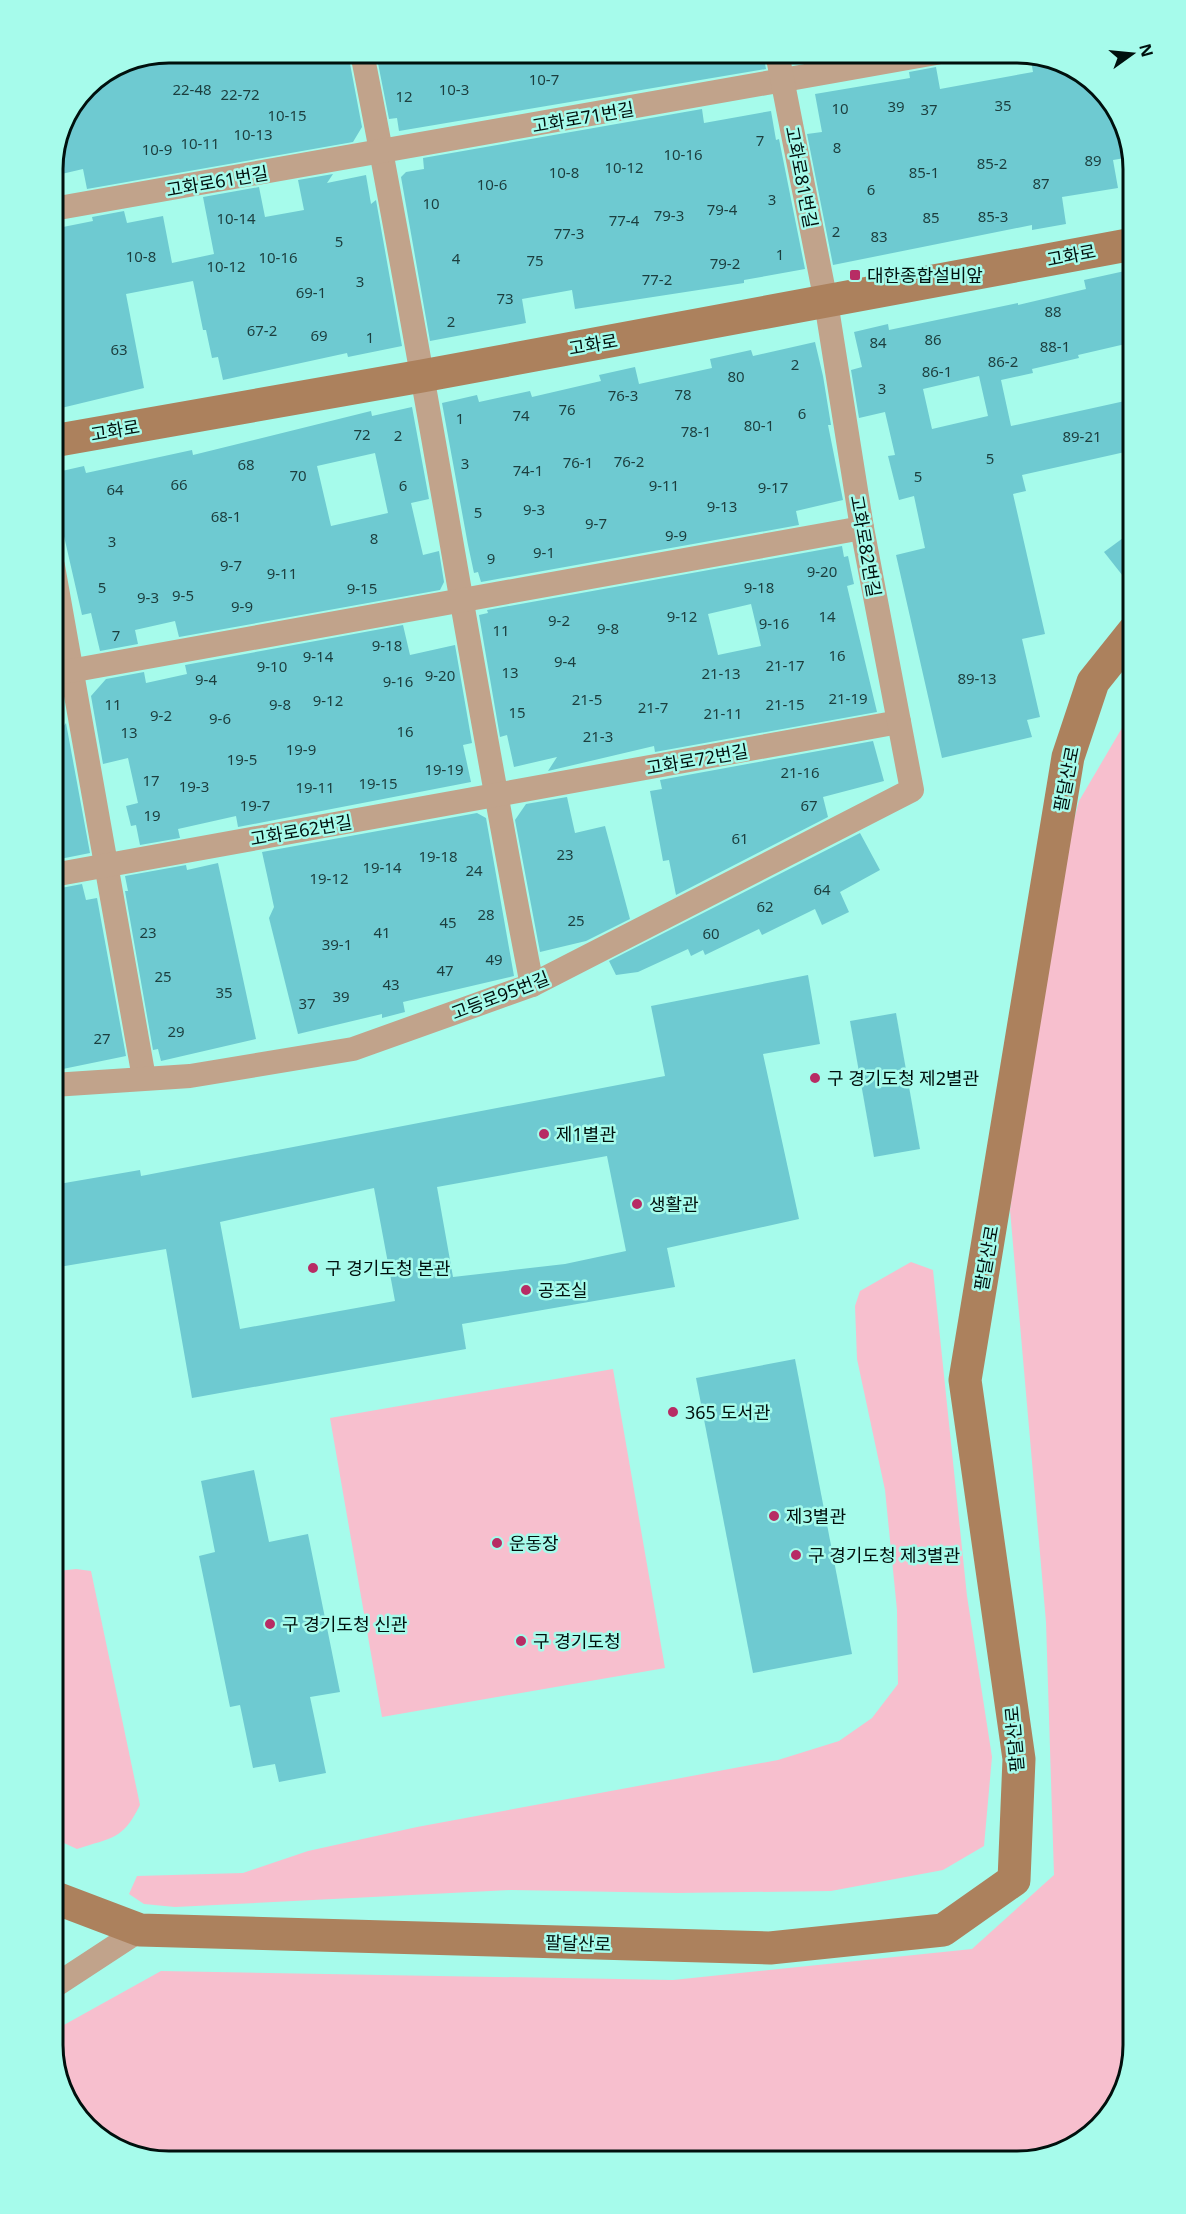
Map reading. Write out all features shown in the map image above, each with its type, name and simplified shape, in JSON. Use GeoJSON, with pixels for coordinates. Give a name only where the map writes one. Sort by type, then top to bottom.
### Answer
{"type":"FeatureCollection","features":[{"type":"Feature","properties":{"kind":"street"},"geometry":{"type":"LineString","coordinates":[[364,63],[423,376],[495,795],[532,986]]}},
{"type":"Feature","properties":{"kind":"street","name":"고화로81번길"},"geometry":{"type":"LineString","coordinates":[[780,63],[826,302]]}},
{"type":"Feature","properties":{"kind":"street","name":"고화로71번길"},"geometry":{"type":"LineString","coordinates":[[382,153],[882,63]]}},
{"type":"Feature","properties":{"kind":"street","name":"고화로61번길"},"geometry":{"type":"LineString","coordinates":[[63,207],[382,153]]}},
{"type":"Feature","properties":{"kind":"street","name":"고화로"},"geometry":{"type":"LineString","coordinates":[[63,439],[423,376],[1123,246]]}},
{"type":"Feature","properties":{"kind":"street","name":"고화로82번길"},"geometry":{"type":"LineString","coordinates":[[826,302],[862,528],[912,790]]}},
{"type":"Feature","properties":{"kind":"street"},"geometry":{"type":"LineString","coordinates":[[63,672],[862,528]]}},
{"type":"Feature","properties":{"kind":"street","name":"팔달산로"},"geometry":{"type":"LineString","coordinates":[[140,1930],[770,1948],[943,1930],[1014,1880],[1019,1759],[965,1380],[1068,757],[1093,682],[1123,645]]}},
{"type":"Feature","properties":{"kind":"street"},"geometry":{"type":"LineString","coordinates":[[63,676],[106,865],[144,1078]]}},
{"type":"Feature","properties":{"kind":"street","name":"고화로72번길"},"geometry":{"type":"LineString","coordinates":[[495,795],[899,722]]}},
{"type":"Feature","properties":{"kind":"street","name":"고등로95번길"},"geometry":{"type":"LineString","coordinates":[[63,1084],[190,1076],[353,1049],[532,986],[912,790]]}},
{"type":"Feature","properties":{"kind":"street","name":"고화로62번길"},"geometry":{"type":"LineString","coordinates":[[63,873],[495,795]]}},
{"type":"Feature","properties":{"kind":"street"},"geometry":{"type":"LineString","coordinates":[[63,1901],[140,1930]]}},
{"type":"Feature","properties":{"kind":"street"},"geometry":{"type":"LineString","coordinates":[[63,1980],[140,1930]]}},
{"type":"Feature","properties":{"kind":"shaded area"},"geometry":{"type":"Polygon","coordinates":[[[1123,726],[1123,2045],[1115,2086],[1101,2110],[1082,2129],[1058,2143],[1038,2149],[1017,2151],[162,2151],[135,2145],[104,2129],[85,2110],[71,2086],[64,2059],[63,2025],[161,1971],[673,1980],[972,1949],[1054,1875],[1046,1622],[1010,1210],[1042,939],[1079,801],[1123,726]]]}},
{"type":"Feature","properties":{"kind":"shaded area"},"geometry":{"type":"Polygon","coordinates":[[[911,1262],[933,1270],[967,1596],[992,1757],[984,1846],[943,1870],[831,1891],[677,1893],[511,1890],[175,1907],[144,1904],[129,1894],[137,1876],[243,1873],[308,1851],[417,1827],[778,1760],[839,1741],[872,1718],[898,1684],[897,1610],[885,1490],[857,1359],[855,1306],[860,1291],[911,1262]]]}},
{"type":"Feature","properties":{"kind":"shaded area","name":"운동장"},"geometry":{"type":"Polygon","coordinates":[[[613,1369],[665,1668],[382,1717],[330,1418],[613,1369]]]}},
{"type":"Feature","properties":{"kind":"shaded area"},"geometry":{"type":"Polygon","coordinates":[[[63,1570],[91,1571],[140,1805],[134,1817],[121,1832],[108,1839],[77,1849],[63,1843],[63,1570]]]}},
{"type":"Feature","properties":{"kind":"building"},"geometry":{"type":"Polygon","coordinates":[[[169,63],[350,63],[362,127],[353,142],[87,189],[83,169],[63,174],[65,148],[71,128],[89,99],[104,85],[122,74],[142,67],[169,63]]]}},
{"type":"Feature","properties":{"kind":"building"},"geometry":{"type":"Polygon","coordinates":[[[378,63],[765,63],[766,69],[399,131],[397,118],[389,119],[378,63]]]}},
{"type":"Feature","properties":{"kind":"building"},"geometry":{"type":"Polygon","coordinates":[[[1032,64],[1064,74],[1087,89],[1101,104],[1115,128],[1121,148],[1122,158],[1113,160],[1118,188],[1062,197],[1066,224],[1032,230],[1032,225],[833,265],[807,134],[822,132],[815,94],[910,78],[909,72],[936,67],[940,89],[1033,72],[1032,64]]]}},
{"type":"Feature","properties":{"kind":"building"},"geometry":{"type":"Polygon","coordinates":[[[702,109],[704,123],[771,111],[776,140],[779,139],[805,269],[744,280],[744,283],[575,309],[572,290],[522,299],[526,323],[430,341],[401,177],[406,172],[424,169],[423,158],[702,109]]]}},
{"type":"Feature","properties":{"kind":"building"},"geometry":{"type":"Polygon","coordinates":[[[333,174],[327,183],[366,175],[371,204],[376,200],[402,346],[348,357],[347,353],[223,380],[218,357],[212,358],[206,330],[203,330],[193,281],[126,294],[144,388],[63,408],[63,227],[93,221],[92,217],[124,211],[127,223],[163,216],[172,263],[214,254],[203,197],[259,187],[265,217],[304,210],[298,180],[333,174]]]}},
{"type":"Feature","properties":{"kind":"building"},"geometry":{"type":"Polygon","coordinates":[[[1123,271],[1123,345],[1078,355],[1079,358],[1032,369],[1033,373],[1001,380],[1011,426],[1123,401],[1123,452],[1022,475],[1026,491],[1013,494],[1045,634],[1022,639],[1040,717],[1027,720],[1032,737],[942,758],[896,555],[925,548],[914,496],[899,500],[888,456],[895,455],[885,412],[859,418],[851,370],[862,367],[854,332],[888,324],[889,330],[1018,303],[1018,305],[1086,289],[1084,280],[1123,271]],[[979,376],[923,389],[932,429],[988,416],[979,376]]]}},
{"type":"Feature","properties":{"kind":"building"},"geometry":{"type":"Polygon","coordinates":[[[815,342],[823,376],[831,425],[828,425],[843,500],[796,511],[799,525],[481,582],[478,572],[474,573],[442,403],[477,395],[479,402],[530,391],[532,397],[601,381],[599,375],[635,367],[639,384],[712,368],[710,359],[751,350],[753,356],[815,342]]]}},
{"type":"Feature","properties":{"kind":"building"},"geometry":{"type":"Polygon","coordinates":[[[412,407],[429,499],[411,503],[423,555],[439,551],[444,582],[440,590],[179,637],[175,621],[135,630],[138,644],[100,651],[91,613],[82,615],[63,532],[63,471],[84,466],[86,473],[192,450],[193,455],[371,411],[372,416],[412,407]],[[375,453],[317,466],[331,526],[388,513],[375,453]]]}},
{"type":"Feature","properties":{"kind":"building"},"geometry":{"type":"Polygon","coordinates":[[[1123,538],[1123,576],[1104,552],[1123,538]]]}},
{"type":"Feature","properties":{"kind":"building"},"geometry":{"type":"Polygon","coordinates":[[[842,546],[844,557],[848,556],[854,584],[847,586],[877,712],[655,752],[654,746],[548,771],[557,757],[514,767],[507,735],[500,737],[479,615],[488,613],[487,610],[842,546]],[[751,604],[708,614],[718,655],[761,646],[751,604]]]}},
{"type":"Feature","properties":{"kind":"building"},"geometry":{"type":"Polygon","coordinates":[[[403,625],[410,655],[455,645],[472,743],[463,745],[471,782],[238,827],[236,816],[178,829],[180,838],[140,845],[136,825],[131,826],[126,806],[138,803],[128,758],[103,764],[91,696],[106,679],[144,672],[146,683],[187,674],[185,665],[403,625]]]}},
{"type":"Feature","properties":{"kind":"building"},"geometry":{"type":"Polygon","coordinates":[[[66,723],[90,853],[63,858],[63,727],[66,723]]]}},
{"type":"Feature","properties":{"kind":"building"},"geometry":{"type":"Polygon","coordinates":[[[873,741],[884,781],[823,797],[828,817],[676,895],[669,860],[663,861],[650,791],[662,789],[660,780],[873,741]]]}},
{"type":"Feature","properties":{"kind":"building"},"geometry":{"type":"Polygon","coordinates":[[[567,797],[575,833],[605,826],[630,919],[586,941],[540,952],[515,820],[526,804],[567,797]]]}},
{"type":"Feature","properties":{"kind":"building"},"geometry":{"type":"Polygon","coordinates":[[[477,813],[486,818],[514,976],[403,1002],[405,1012],[382,1018],[382,1014],[298,1034],[269,918],[274,907],[262,852],[477,813]]]}},
{"type":"Feature","properties":{"kind":"building"},"geometry":{"type":"Polygon","coordinates":[[[860,833],[880,870],[840,892],[849,912],[822,925],[815,909],[762,935],[759,929],[705,955],[703,950],[691,956],[688,949],[638,972],[616,975],[609,961],[860,833]]]}},
{"type":"Feature","properties":{"kind":"building"},"geometry":{"type":"Polygon","coordinates":[[[218,863],[256,1039],[161,1061],[158,1049],[153,1050],[125,891],[128,891],[125,876],[186,865],[187,870],[218,863]]]}},
{"type":"Feature","properties":{"kind":"building"},"geometry":{"type":"Polygon","coordinates":[[[82,884],[86,900],[97,898],[126,1056],[63,1069],[63,888],[82,884]]]}},
{"type":"Feature","properties":{"kind":"building"},"geometry":{"type":"Polygon","coordinates":[[[808,975],[820,1044],[763,1054],[799,1219],[667,1248],[675,1287],[462,1324],[466,1349],[192,1398],[166,1249],[63,1266],[63,1183],[140,1170],[141,1176],[665,1076],[651,1006],[808,975]],[[607,1156],[437,1187],[453,1277],[565,1264],[626,1251],[607,1156]],[[374,1188],[220,1222],[240,1329],[395,1301],[374,1188]]]}},
{"type":"Feature","properties":{"kind":"building"},"geometry":{"type":"Polygon","coordinates":[[[896,1013],[920,1149],[874,1157],[850,1021],[896,1013]]]}},
{"type":"Feature","properties":{"kind":"building","name":"제3별관"},"geometry":{"type":"Polygon","coordinates":[[[795,1359],[852,1654],[753,1673],[696,1378],[795,1359]]]}},
{"type":"Feature","properties":{"kind":"building","name":"구 경기도청 신관"},"geometry":{"type":"Polygon","coordinates":[[[254,1470],[269,1542],[308,1534],[340,1692],[310,1697],[326,1773],[279,1782],[275,1764],[253,1768],[240,1705],[230,1707],[199,1556],[215,1552],[201,1481],[254,1470]]]}},
{"type":"Feature","properties":{"kind":"place","name":"대한종합설비앞"},"geometry":{"type":"Point","coordinates":[855,275]}},
{"type":"Feature","properties":{"kind":"place","name":"구 경기도청 제2별관"},"geometry":{"type":"Point","coordinates":[815,1078]}},
{"type":"Feature","properties":{"kind":"place","name":"제1별관"},"geometry":{"type":"Point","coordinates":[544,1134]}},
{"type":"Feature","properties":{"kind":"place","name":"생활관"},"geometry":{"type":"Point","coordinates":[637,1204]}},
{"type":"Feature","properties":{"kind":"place","name":"구 경기도청 본관"},"geometry":{"type":"Point","coordinates":[313,1268]}},
{"type":"Feature","properties":{"kind":"place","name":"공조실"},"geometry":{"type":"Point","coordinates":[526,1290]}},
{"type":"Feature","properties":{"kind":"place","name":"365 도서관"},"geometry":{"type":"Point","coordinates":[673,1412]}},
{"type":"Feature","properties":{"kind":"place","name":"제3별관"},"geometry":{"type":"Point","coordinates":[774,1516]}},
{"type":"Feature","properties":{"kind":"place","name":"운동장"},"geometry":{"type":"Point","coordinates":[497,1543]}},
{"type":"Feature","properties":{"kind":"place","name":"구 경기도청 제3별관"},"geometry":{"type":"Point","coordinates":[796,1555]}},
{"type":"Feature","properties":{"kind":"place","name":"구 경기도청 신관"},"geometry":{"type":"Point","coordinates":[270,1624]}},
{"type":"Feature","properties":{"kind":"place","name":"구 경기도청"},"geometry":{"type":"Point","coordinates":[521,1641]}}]}
